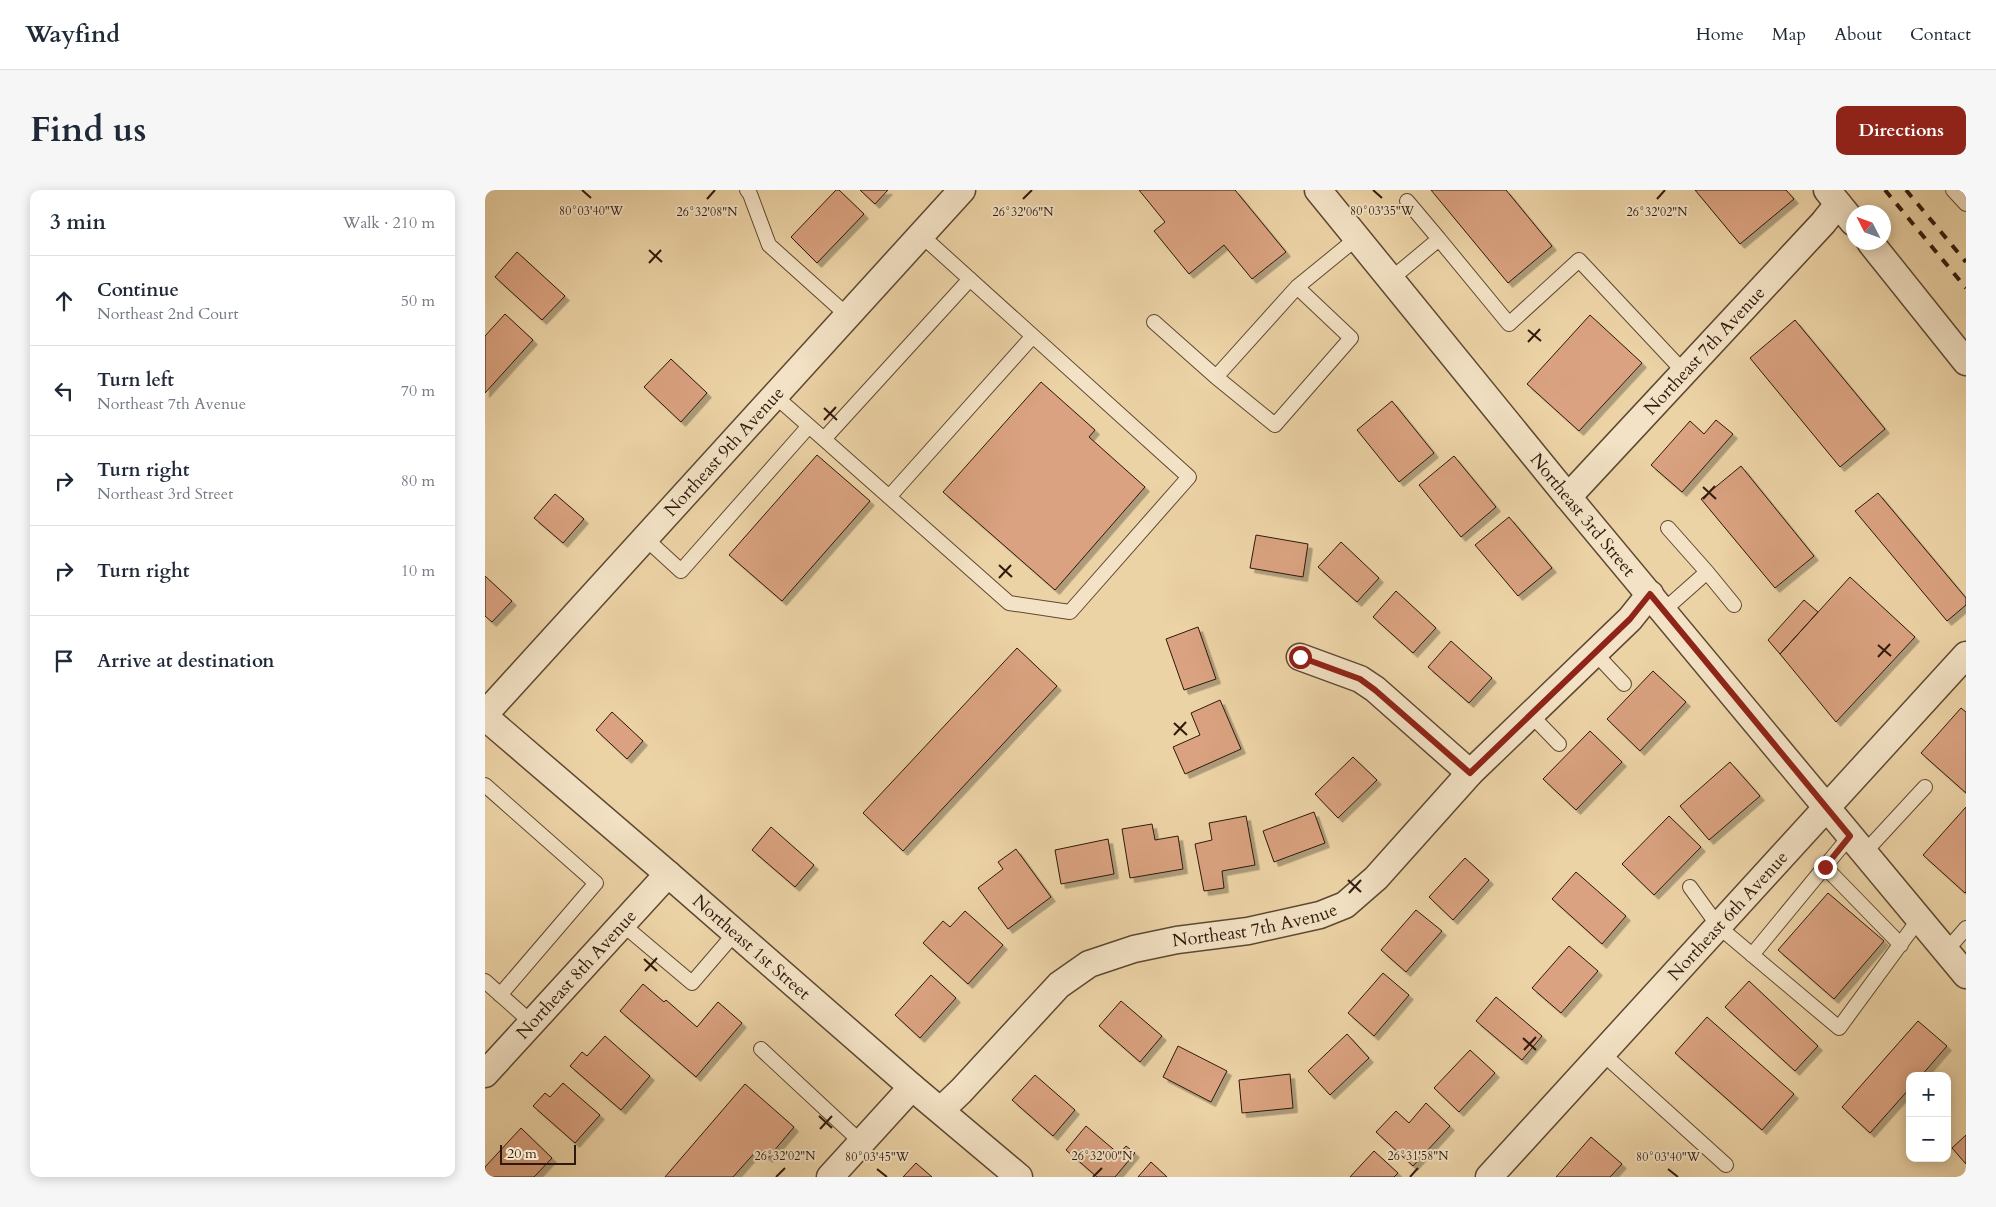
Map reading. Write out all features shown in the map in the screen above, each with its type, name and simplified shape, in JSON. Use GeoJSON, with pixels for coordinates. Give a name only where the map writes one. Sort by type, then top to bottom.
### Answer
{"type":"FeatureCollection","features":[{"type":"Feature","properties":{"kind":"street","name":"Northeast 9th Avenue"},"geometry":{"type":"LineString","coordinates":[[485,715],[962,190]]}},
{"type":"Feature","properties":{"kind":"street","name":"Northeast 3rd Street"},"geometry":{"type":"LineString","coordinates":[[1319,190],[1568,497],[1966,975]]}},
{"type":"Feature","properties":{"kind":"street","name":"Northeast 7th Avenue"},"geometry":{"type":"LineString","coordinates":[[1568,497],[1840,205]]}},
{"type":"Feature","properties":{"kind":"street"},"geometry":{"type":"LineString","coordinates":[[1876,250],[1966,362]]}},
{"type":"Feature","properties":{"kind":"street","name":"Northeast 7th Avenue"},"geometry":{"type":"LineString","coordinates":[[941,1110],[961,1091],[1059,984],[1089,964],[1177,940],[1247,931],[1320,915],[1345,905],[1376,878],[1470,773],[1630,619],[1657,602]]}},
{"type":"Feature","properties":{"kind":"street"},"geometry":{"type":"LineString","coordinates":[[1300,657],[1360,679],[1470,773]]}},
{"type":"Feature","properties":{"kind":"street","name":"Northeast 6th Avenue"},"geometry":{"type":"LineString","coordinates":[[1489,1177],[1827,809],[1963,665]]}},
{"type":"Feature","properties":{"kind":"street","name":"Northeast 1st Street"},"geometry":{"type":"LineString","coordinates":[[485,715],[912,1087],[1019,1177]]}},
{"type":"Feature","properties":{"kind":"street","name":"Northeast 8th Avenue"},"geometry":{"type":"LineString","coordinates":[[485,1074],[668,874]]}},
{"type":"Feature","properties":{"kind":"street"},"geometry":{"type":"LineString","coordinates":[[830,1177],[912,1087]]}},
{"type":"Feature","properties":{"kind":"lane"},"geometry":{"type":"LineString","coordinates":[[747,190],[769,245],[847,316]]}},
{"type":"Feature","properties":{"kind":"lane"},"geometry":{"type":"LineString","coordinates":[[1953,190],[1966,204]]}},
{"type":"Feature","properties":{"kind":"lane"},"geometry":{"type":"LineString","coordinates":[[1407,201],[1509,324],[1579,260],[1685,372]]}},
{"type":"Feature","properties":{"kind":"lane"},"geometry":{"type":"LineString","coordinates":[[775,396],[1009,603],[1070,612],[1189,477],[921,235]]}},
{"type":"Feature","properties":{"kind":"lane"},"geometry":{"type":"LineString","coordinates":[[1216,377],[1297,287],[1357,238]]}},
{"type":"Feature","properties":{"kind":"lane"},"geometry":{"type":"LineString","coordinates":[[1391,280],[1439,239]]}},
{"type":"Feature","properties":{"kind":"lane"},"geometry":{"type":"LineString","coordinates":[[824,439],[969,279]]}},
{"type":"Feature","properties":{"kind":"lane"},"geometry":{"type":"LineString","coordinates":[[1154,322],[1216,377],[1275,425],[1351,338],[1297,287]]}},
{"type":"Feature","properties":{"kind":"lane"},"geometry":{"type":"LineString","coordinates":[[889,497],[1033,336]]}},
{"type":"Feature","properties":{"kind":"lane"},"geometry":{"type":"LineString","coordinates":[[645,538],[681,571],[809,426]]}},
{"type":"Feature","properties":{"kind":"lane"},"geometry":{"type":"LineString","coordinates":[[1669,528],[1734,605]]}},
{"type":"Feature","properties":{"kind":"lane"},"geometry":{"type":"LineString","coordinates":[[1657,602],[1707,572]]}},
{"type":"Feature","properties":{"kind":"lane"},"geometry":{"type":"LineString","coordinates":[[1595,653],[1624,684]]}},
{"type":"Feature","properties":{"kind":"lane"},"geometry":{"type":"LineString","coordinates":[[1531,715],[1559,744]]}},
{"type":"Feature","properties":{"kind":"lane"},"geometry":{"type":"LineString","coordinates":[[485,785],[596,883],[500,995]]}},
{"type":"Feature","properties":{"kind":"lane"},"geometry":{"type":"LineString","coordinates":[[1752,955],[1825,867],[1857,845],[1925,787]]}},
{"type":"Feature","properties":{"kind":"lane"},"geometry":{"type":"LineString","coordinates":[[1825,867],[1901,945]]}},
{"type":"Feature","properties":{"kind":"lane"},"geometry":{"type":"LineString","coordinates":[[1690,887],[1719,926],[1839,1028],[1919,919]]}},
{"type":"Feature","properties":{"kind":"lane"},"geometry":{"type":"LineString","coordinates":[[622,924],[692,983],[735,932]]}},
{"type":"Feature","properties":{"kind":"lane"},"geometry":{"type":"LineString","coordinates":[[1946,951],[1966,928]]}},
{"type":"Feature","properties":{"kind":"lane"},"geometry":{"type":"LineString","coordinates":[[485,982],[532,1023]]}},
{"type":"Feature","properties":{"kind":"lane"},"geometry":{"type":"LineString","coordinates":[[761,1049],[862,1142]]}},
{"type":"Feature","properties":{"kind":"lane"},"geometry":{"type":"LineString","coordinates":[[1602,1053],[1726,1164]]}},
{"type":"Feature","properties":{"kind":"building"},"geometry":{"type":"Polygon","coordinates":[[[836,190],[839,190],[864,214],[817,263],[791,237],[836,190]]]}},
{"type":"Feature","properties":{"kind":"building"},"geometry":{"type":"Polygon","coordinates":[[[860,190],[888,190],[875,204],[860,190]]]}},
{"type":"Feature","properties":{"kind":"building"},"geometry":{"type":"Polygon","coordinates":[[[1139,190],[1235,190],[1286,252],[1252,279],[1224,245],[1189,274],[1154,231],[1165,222],[1139,190]]]}},
{"type":"Feature","properties":{"kind":"building"},"geometry":{"type":"Polygon","coordinates":[[[1431,190],[1506,190],[1552,246],[1508,283],[1431,190]]]}},
{"type":"Feature","properties":{"kind":"building"},"geometry":{"type":"Polygon","coordinates":[[[1695,190],[1786,190],[1794,199],[1740,244],[1695,190]]]}},
{"type":"Feature","properties":{"kind":"building"},"geometry":{"type":"Polygon","coordinates":[[[517,252],[565,296],[542,320],[495,277],[517,252]]]}},
{"type":"Feature","properties":{"kind":"building"},"geometry":{"type":"Polygon","coordinates":[[[505,314],[533,340],[485,393],[485,336],[505,314]]]}},
{"type":"Feature","properties":{"kind":"building"},"geometry":{"type":"Polygon","coordinates":[[[1590,315],[1642,363],[1579,431],[1527,384],[1590,315]]]}},
{"type":"Feature","properties":{"kind":"building"},"geometry":{"type":"Polygon","coordinates":[[[1795,320],[1885,429],[1840,467],[1750,358],[1795,320]]]}},
{"type":"Feature","properties":{"kind":"building"},"geometry":{"type":"Polygon","coordinates":[[[671,359],[707,393],[681,422],[644,387],[671,359]]]}},
{"type":"Feature","properties":{"kind":"building"},"geometry":{"type":"Polygon","coordinates":[[[1041,382],[1095,430],[1089,437],[1145,487],[1055,590],[943,492],[1041,382]]]}},
{"type":"Feature","properties":{"kind":"building"},"geometry":{"type":"Polygon","coordinates":[[[1392,401],[1434,453],[1399,482],[1357,430],[1392,401]]]}},
{"type":"Feature","properties":{"kind":"building"},"geometry":{"type":"Polygon","coordinates":[[[1716,420],[1733,434],[1682,492],[1651,465],[1690,421],[1704,434],[1716,420]]]}},
{"type":"Feature","properties":{"kind":"building"},"geometry":{"type":"Polygon","coordinates":[[[817,455],[870,501],[782,601],[729,555],[817,455]]]}},
{"type":"Feature","properties":{"kind":"building"},"geometry":{"type":"Polygon","coordinates":[[[1454,456],[1496,507],[1461,537],[1419,485],[1454,456]]]}},
{"type":"Feature","properties":{"kind":"building"},"geometry":{"type":"Polygon","coordinates":[[[1741,466],[1814,556],[1775,588],[1701,499],[1741,466]]]}},
{"type":"Feature","properties":{"kind":"building"},"geometry":{"type":"Polygon","coordinates":[[[1878,493],[1966,598],[1966,605],[1947,621],[1855,511],[1878,493]]]}},
{"type":"Feature","properties":{"kind":"building"},"geometry":{"type":"Polygon","coordinates":[[[555,494],[584,519],[563,543],[534,518],[555,494]]]}},
{"type":"Feature","properties":{"kind":"building"},"geometry":{"type":"Polygon","coordinates":[[[1509,517],[1552,568],[1518,596],[1475,545],[1509,517]]]}},
{"type":"Feature","properties":{"kind":"building"},"geometry":{"type":"Polygon","coordinates":[[[1256,535],[1308,544],[1303,577],[1250,568],[1256,535]]]}},
{"type":"Feature","properties":{"kind":"building"},"geometry":{"type":"Polygon","coordinates":[[[1341,542],[1379,578],[1357,602],[1318,567],[1341,542]]]}},
{"type":"Feature","properties":{"kind":"building"},"geometry":{"type":"Polygon","coordinates":[[[485,576],[512,601],[492,622],[485,616],[485,576]]]}},
{"type":"Feature","properties":{"kind":"building"},"geometry":{"type":"Polygon","coordinates":[[[1850,577],[1915,637],[1836,722],[1780,654],[1850,577]]]}},
{"type":"Feature","properties":{"kind":"building"},"geometry":{"type":"Polygon","coordinates":[[[1396,591],[1436,628],[1413,653],[1373,617],[1396,591]]]}},
{"type":"Feature","properties":{"kind":"building"},"geometry":{"type":"Polygon","coordinates":[[[1804,600],[1818,612],[1780,654],[1768,640],[1804,600]]]}},
{"type":"Feature","properties":{"kind":"building"},"geometry":{"type":"Polygon","coordinates":[[[1198,627],[1216,679],[1184,690],[1166,639],[1198,627]]]}},
{"type":"Feature","properties":{"kind":"building"},"geometry":{"type":"Polygon","coordinates":[[[1451,641],[1492,678],[1469,703],[1428,667],[1451,641]]]}},
{"type":"Feature","properties":{"kind":"building"},"geometry":{"type":"Polygon","coordinates":[[[1017,648],[1057,686],[903,851],[863,813],[1017,648]]]}},
{"type":"Feature","properties":{"kind":"building"},"geometry":{"type":"Polygon","coordinates":[[[1653,671],[1686,702],[1640,751],[1607,719],[1653,671]]]}},
{"type":"Feature","properties":{"kind":"building"},"geometry":{"type":"Polygon","coordinates":[[[1220,700],[1241,749],[1185,774],[1173,747],[1200,735],[1191,713],[1220,700]]]}},
{"type":"Feature","properties":{"kind":"building"},"geometry":{"type":"Polygon","coordinates":[[[1961,708],[1966,712],[1966,793],[1921,753],[1961,708]]]}},
{"type":"Feature","properties":{"kind":"building"},"geometry":{"type":"Polygon","coordinates":[[[612,712],[643,741],[627,759],[596,730],[612,712]]]}},
{"type":"Feature","properties":{"kind":"building"},"geometry":{"type":"Polygon","coordinates":[[[1590,731],[1622,762],[1576,810],[1543,779],[1590,731]]]}},
{"type":"Feature","properties":{"kind":"building"},"geometry":{"type":"Polygon","coordinates":[[[1353,757],[1377,780],[1338,818],[1315,794],[1353,757]]]}},
{"type":"Feature","properties":{"kind":"building"},"geometry":{"type":"Polygon","coordinates":[[[1730,762],[1760,796],[1709,840],[1680,806],[1730,762]]]}},
{"type":"Feature","properties":{"kind":"building"},"geometry":{"type":"Polygon","coordinates":[[[1966,807],[1966,892],[1965,893],[1923,855],[1966,807]]]}},
{"type":"Feature","properties":{"kind":"building"},"geometry":{"type":"Polygon","coordinates":[[[1314,812],[1325,843],[1274,862],[1263,831],[1314,812]]]}},
{"type":"Feature","properties":{"kind":"building"},"geometry":{"type":"Polygon","coordinates":[[[1246,816],[1255,865],[1222,871],[1224,888],[1204,891],[1195,844],[1212,840],[1209,823],[1246,816]]]}},
{"type":"Feature","properties":{"kind":"building"},"geometry":{"type":"Polygon","coordinates":[[[1669,816],[1701,847],[1654,895],[1622,864],[1669,816]]]}},
{"type":"Feature","properties":{"kind":"building"},"geometry":{"type":"Polygon","coordinates":[[[1152,824],[1155,840],[1178,836],[1183,869],[1130,878],[1122,829],[1152,824]]]}},
{"type":"Feature","properties":{"kind":"building"},"geometry":{"type":"Polygon","coordinates":[[[771,827],[814,865],[795,887],[752,850],[771,827]]]}},
{"type":"Feature","properties":{"kind":"building"},"geometry":{"type":"Polygon","coordinates":[[[1108,839],[1114,874],[1061,884],[1055,850],[1108,839]]]}},
{"type":"Feature","properties":{"kind":"building"},"geometry":{"type":"Polygon","coordinates":[[[1016,849],[1051,897],[1008,929],[978,888],[1003,869],[998,862],[1016,849]]]}},
{"type":"Feature","properties":{"kind":"building"},"geometry":{"type":"Polygon","coordinates":[[[1465,858],[1489,880],[1453,920],[1429,897],[1465,858]]]}},
{"type":"Feature","properties":{"kind":"building"},"geometry":{"type":"Polygon","coordinates":[[[1576,872],[1626,916],[1602,944],[1552,899],[1576,872]]]}},
{"type":"Feature","properties":{"kind":"building"},"geometry":{"type":"Polygon","coordinates":[[[1828,893],[1884,941],[1834,999],[1778,950],[1828,893]]]}},
{"type":"Feature","properties":{"kind":"building"},"geometry":{"type":"Polygon","coordinates":[[[1416,910],[1442,931],[1406,972],[1381,950],[1416,910]]]}},
{"type":"Feature","properties":{"kind":"building"},"geometry":{"type":"Polygon","coordinates":[[[965,911],[1003,945],[968,984],[923,943],[943,921],[950,927],[965,911]]]}},
{"type":"Feature","properties":{"kind":"building"},"geometry":{"type":"Polygon","coordinates":[[[1569,946],[1598,971],[1561,1013],[1532,988],[1569,946]]]}},
{"type":"Feature","properties":{"kind":"building"},"geometry":{"type":"Polygon","coordinates":[[[1383,973],[1409,995],[1374,1036],[1348,1013],[1383,973]]]}},
{"type":"Feature","properties":{"kind":"building"},"geometry":{"type":"Polygon","coordinates":[[[931,975],[956,998],[920,1038],[895,1015],[931,975]]]}},
{"type":"Feature","properties":{"kind":"building"},"geometry":{"type":"Polygon","coordinates":[[[1749,981],[1818,1046],[1795,1071],[1725,1007],[1749,981]]]}},
{"type":"Feature","properties":{"kind":"building"},"geometry":{"type":"Polygon","coordinates":[[[643,984],[664,1002],[666,1000],[697,1027],[718,1002],[742,1023],[696,1077],[620,1011],[643,984]]]}},
{"type":"Feature","properties":{"kind":"building"},"geometry":{"type":"Polygon","coordinates":[[[1496,997],[1542,1036],[1522,1060],[1476,1021],[1496,997]]]}},
{"type":"Feature","properties":{"kind":"building"},"geometry":{"type":"Polygon","coordinates":[[[1121,1001],[1162,1036],[1140,1062],[1099,1026],[1121,1001]]]}},
{"type":"Feature","properties":{"kind":"building"},"geometry":{"type":"Polygon","coordinates":[[[1707,1017],[1794,1094],[1762,1130],[1675,1053],[1707,1017]]]}},
{"type":"Feature","properties":{"kind":"building"},"geometry":{"type":"Polygon","coordinates":[[[1918,1021],[1947,1046],[1924,1072],[1906,1072],[1906,1092],[1870,1133],[1842,1107],[1918,1021]]]}},
{"type":"Feature","properties":{"kind":"building"},"geometry":{"type":"Polygon","coordinates":[[[1347,1034],[1369,1058],[1330,1095],[1308,1071],[1347,1034]]]}},
{"type":"Feature","properties":{"kind":"building"},"geometry":{"type":"Polygon","coordinates":[[[605,1036],[650,1076],[621,1110],[570,1066],[582,1052],[587,1056],[605,1036]]]}},
{"type":"Feature","properties":{"kind":"building"},"geometry":{"type":"Polygon","coordinates":[[[1178,1046],[1227,1071],[1211,1102],[1163,1077],[1178,1046]]]}},
{"type":"Feature","properties":{"kind":"building"},"geometry":{"type":"Polygon","coordinates":[[[1470,1050],[1495,1073],[1459,1112],[1434,1088],[1470,1050]]]}},
{"type":"Feature","properties":{"kind":"building"},"geometry":{"type":"Polygon","coordinates":[[[1290,1074],[1293,1108],[1242,1113],[1239,1080],[1290,1074]]]}},
{"type":"Feature","properties":{"kind":"building"},"geometry":{"type":"Polygon","coordinates":[[[1035,1075],[1075,1110],[1053,1136],[1012,1100],[1035,1075]]]}},
{"type":"Feature","properties":{"kind":"building"},"geometry":{"type":"Polygon","coordinates":[[[563,1083],[600,1115],[575,1143],[533,1106],[545,1093],[550,1097],[563,1083]]]}},
{"type":"Feature","properties":{"kind":"building"},"geometry":{"type":"Polygon","coordinates":[[[745,1084],[794,1127],[768,1158],[758,1149],[733,1177],[665,1177],[745,1084]]]}},
{"type":"Feature","properties":{"kind":"building"},"geometry":{"type":"Polygon","coordinates":[[[1426,1103],[1450,1126],[1413,1166],[1376,1132],[1396,1111],[1409,1123],[1426,1103]]]}},
{"type":"Feature","properties":{"kind":"building"},"geometry":{"type":"Polygon","coordinates":[[[1086,1126],[1119,1154],[1126,1146],[1135,1153],[1115,1177],[1097,1177],[1066,1150],[1086,1126]]]}},
{"type":"Feature","properties":{"kind":"building"},"geometry":{"type":"Polygon","coordinates":[[[521,1128],[552,1158],[534,1177],[485,1177],[485,1167],[521,1128]]]}},
{"type":"Feature","properties":{"kind":"building"},"geometry":{"type":"Polygon","coordinates":[[[1966,1135],[1966,1164],[1952,1148],[1966,1135]]]}},
{"type":"Feature","properties":{"kind":"building"},"geometry":{"type":"Polygon","coordinates":[[[1591,1137],[1622,1164],[1610,1177],[1556,1177],[1591,1137]]]}},
{"type":"Feature","properties":{"kind":"building"},"geometry":{"type":"Polygon","coordinates":[[[1374,1151],[1398,1173],[1394,1177],[1350,1177],[1374,1151]]]}},
{"type":"Feature","properties":{"kind":"building"},"geometry":{"type":"Polygon","coordinates":[[[1151,1162],[1167,1177],[1138,1177],[1151,1162]]]}},
{"type":"Feature","properties":{"kind":"building"},"geometry":{"type":"Polygon","coordinates":[[[916,1163],[932,1177],[903,1177],[916,1163]]]}},
{"type":"Feature","properties":{"kind":"railway"},"geometry":{"type":"LineString","coordinates":[[1885,190],[1966,288]]}},
{"type":"Feature","properties":{"kind":"railway"},"geometry":{"type":"LineString","coordinates":[[1906,190],[1966,262]]}},
{"type":"Feature","properties":{"kind":"route"},"geometry":{"type":"LineString","coordinates":[[1300,657],[1360,679],[1470,773],[1630,619],[1650,594],[1850,836],[1825,867]]}}]}
